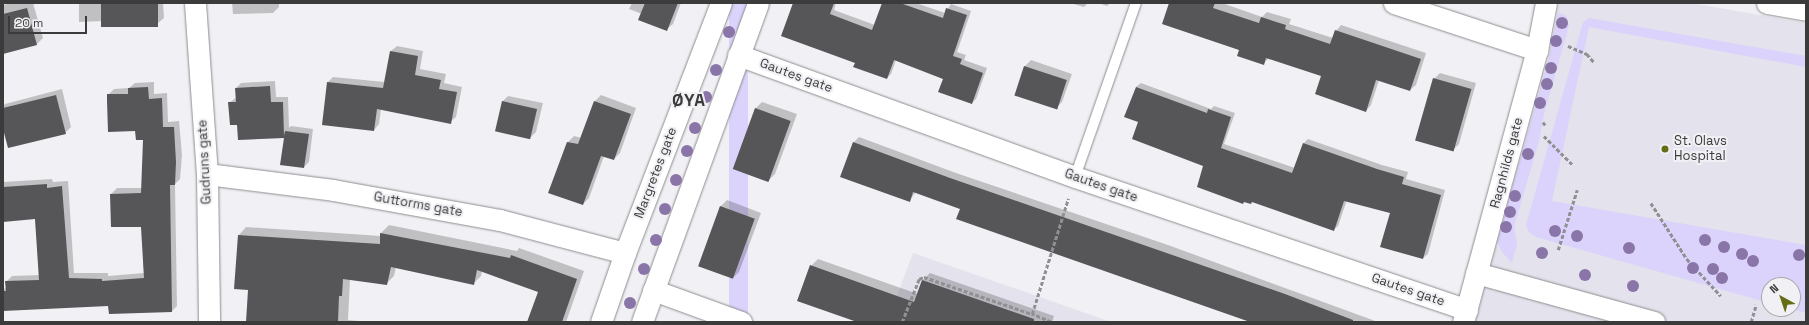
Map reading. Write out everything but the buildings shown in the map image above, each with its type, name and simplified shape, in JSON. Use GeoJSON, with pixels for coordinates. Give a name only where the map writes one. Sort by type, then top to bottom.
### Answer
{"type":"FeatureCollection","features":[{"type":"Feature","properties":{"kind":"street","name":"Gudruns gate"},"geometry":{"type":"LineString","coordinates":[[195,3],[207,174],[209,322]]}},
{"type":"Feature","properties":{"kind":"street","name":"Margretes gate"},"geometry":{"type":"LineString","coordinates":[[601,322],[625,253],[721,3]]}},
{"type":"Feature","properties":{"kind":"street"},"geometry":{"type":"LineString","coordinates":[[642,322],[758,3]]}},
{"type":"Feature","properties":{"kind":"street"},"geometry":{"type":"LineString","coordinates":[[1394,3],[1536,50]]}},
{"type":"Feature","properties":{"kind":"street","name":"Ragnhilds gate"},"geometry":{"type":"LineString","coordinates":[[1465,316],[1536,50],[1546,3]]}},
{"type":"Feature","properties":{"kind":"street"},"geometry":{"type":"LineString","coordinates":[[1767,3],[1806,10]]}},
{"type":"Feature","properties":{"kind":"street","name":"Gautes gate"},"geometry":{"type":"LineString","coordinates":[[738,55],[1465,316]]}},
{"type":"Feature","properties":{"kind":"street","name":"Guttorms gate"},"geometry":{"type":"LineString","coordinates":[[207,174],[333,190],[500,220],[625,253]]}},
{"type":"Feature","properties":{"kind":"street"},"geometry":{"type":"LineString","coordinates":[[1476,273],[1654,322]]}},
{"type":"Feature","properties":{"kind":"street"},"geometry":{"type":"LineString","coordinates":[[653,290],[741,322]]}},
{"type":"Feature","properties":{"kind":"lane"},"geometry":{"type":"LineString","coordinates":[[1075,177],[1136,3]]}},
{"type":"Feature","properties":{"kind":"path"},"geometry":{"type":"LineString","coordinates":[[1568,46],[1587,54],[1594,62]]}},
{"type":"Feature","properties":{"kind":"path"},"geometry":{"type":"LineString","coordinates":[[1544,136],[1572,164]]}},
{"type":"Feature","properties":{"kind":"path"},"geometry":{"type":"LineString","coordinates":[[1032,314],[1075,177]]}},
{"type":"Feature","properties":{"kind":"path"},"geometry":{"type":"LineString","coordinates":[[1558,250],[1576,190]]}},
{"type":"Feature","properties":{"kind":"path"},"geometry":{"type":"LineString","coordinates":[[1651,203],[1687,259],[1721,296]]}},
{"type":"Feature","properties":{"kind":"path"},"geometry":{"type":"LineString","coordinates":[[902,322],[919,279],[924,277],[1051,322]]}},
{"type":"Feature","properties":{"kind":"path"},"geometry":{"type":"LineString","coordinates":[[1751,322],[1756,305]]}},
{"type":"Feature","properties":{"kind":"shaded area"},"geometry":{"type":"Polygon","coordinates":[[[729,3],[748,3],[748,322],[729,322],[729,3]]]}},
{"type":"Feature","properties":{"kind":"shaded area","name":"St. Olavs Hospital"},"geometry":{"type":"Polygon","coordinates":[[[1559,3],[1691,3],[1806,23],[1806,322],[1475,322],[1549,57],[1559,3]]]}},
{"type":"Feature","properties":{"kind":"shaded area"},"geometry":{"type":"Polygon","coordinates":[[[1558,13],[1567,17],[1569,26],[1544,114],[1539,141],[1514,227],[1517,244],[1512,263],[1502,252],[1497,241],[1549,57],[1558,13]]]}},
{"type":"Feature","properties":{"kind":"shaded area"},"geometry":{"type":"Polygon","coordinates":[[[1589,18],[1806,56],[1806,67],[1589,27],[1552,201],[1806,245],[1806,313],[1801,312],[1801,277],[1761,277],[1761,301],[1536,237],[1529,232],[1526,225],[1583,22],[1589,18]]]}},
{"type":"Feature","properties":{"kind":"shaded area"},"geometry":{"type":"Polygon","coordinates":[[[913,253],[1037,296],[1111,322],[887,322],[913,253]]]}},
{"type":"Feature","properties":{"kind":"place","name":"St. Olavs Hospital"},"geometry":{"type":"Point","coordinates":[1665,149]}},
{"type":"Feature","properties":{"kind":"district","name":"ØYA"},"geometry":{"type":"Point","coordinates":[689,101]}}]}
